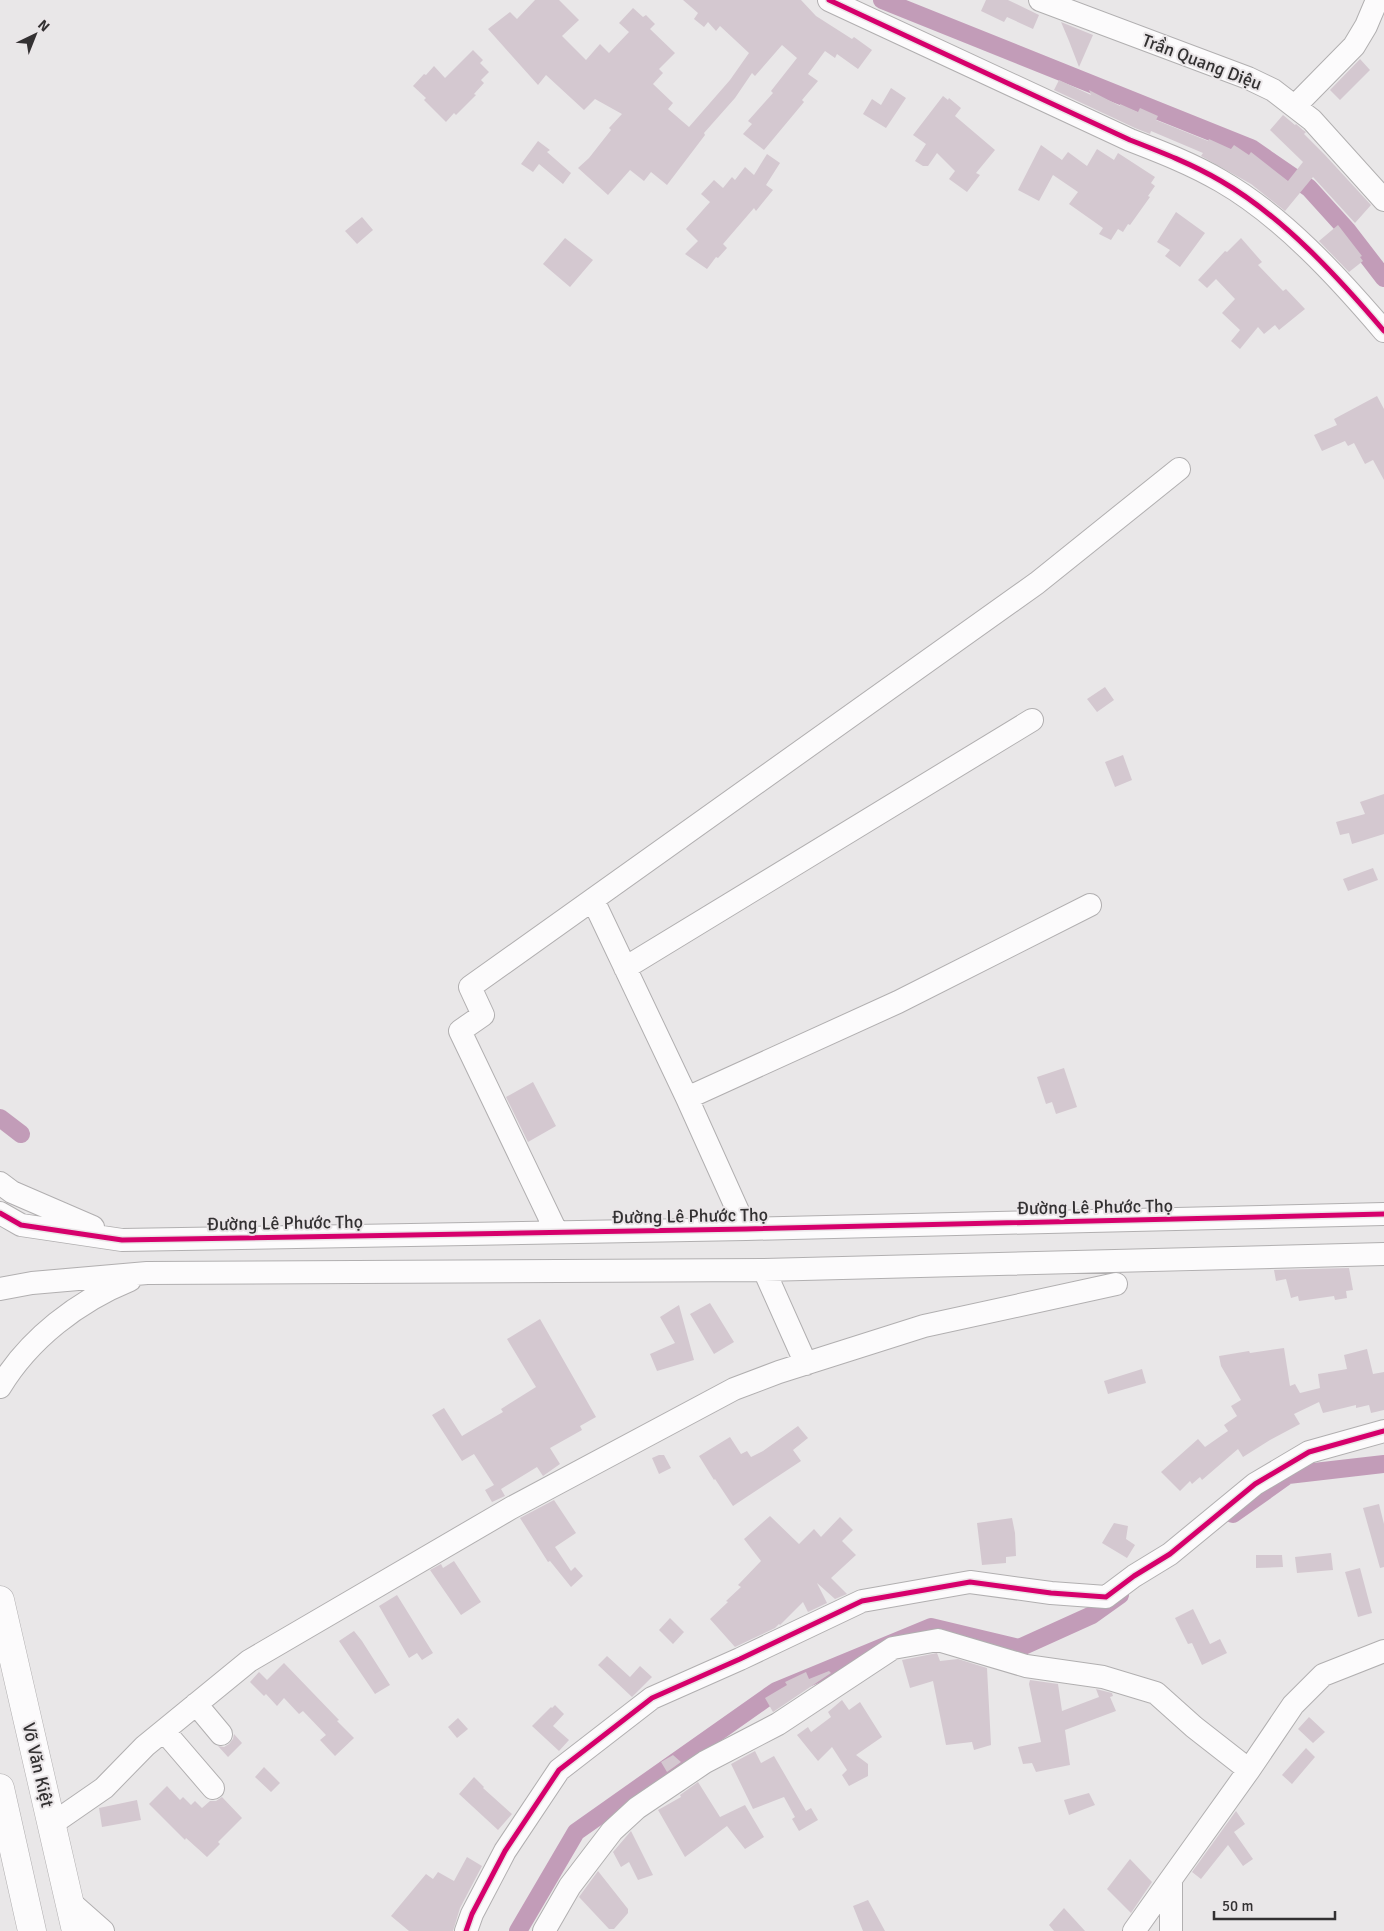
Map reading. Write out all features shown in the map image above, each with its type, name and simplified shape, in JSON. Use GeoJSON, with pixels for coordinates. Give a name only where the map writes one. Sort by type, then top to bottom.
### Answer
{"type":"FeatureCollection","features":[{"type":"Feature","properties":{"kind":"main road","name":"Võ Văn Kiệt"},"geometry":{"type":"LineString","coordinates":[[0,1600],[76,1931]]}},
{"type":"Feature","properties":{"kind":"main road"},"geometry":{"type":"LineString","coordinates":[[0,1788],[8,1853],[32,1931]]}},
{"type":"Feature","properties":{"kind":"street"},"geometry":{"type":"LineString","coordinates":[[829,0],[1130,140],[1178,158],[1222,181],[1258,205],[1300,242],[1346,286],[1384,331]]}},
{"type":"Feature","properties":{"kind":"street","name":"Trần Quang Diệu"},"geometry":{"type":"LineString","coordinates":[[1040,0],[1248,78],[1273,90],[1312,120],[1384,200]]}},
{"type":"Feature","properties":{"kind":"street"},"geometry":{"type":"LineString","coordinates":[[1295,106],[1354,46],[1366,26],[1377,0]]}},
{"type":"Feature","properties":{"kind":"street"},"geometry":{"type":"LineString","coordinates":[[556,1231],[460,1031],[483,1015],[470,987],[1037,584],[1179,470]]}},
{"type":"Feature","properties":{"kind":"street"},"geometry":{"type":"LineString","coordinates":[[625,968],[1032,720]]}},
{"type":"Feature","properties":{"kind":"street"},"geometry":{"type":"LineString","coordinates":[[593,900],[687,1098],[746,1229]]}},
{"type":"Feature","properties":{"kind":"street"},"geometry":{"type":"LineString","coordinates":[[687,1098],[898,1002],[1090,905]]}},
{"type":"Feature","properties":{"kind":"street"},"geometry":{"type":"LineString","coordinates":[[0,1183],[12,1192],[122,1240]]}},
{"type":"Feature","properties":{"kind":"street","name":"Đường Lê Phước Thọ"},"geometry":{"type":"LineString","coordinates":[[0,1214],[21,1225],[122,1240],[746,1229],[1384,1214]]}},
{"type":"Feature","properties":{"kind":"street"},"geometry":{"type":"LineString","coordinates":[[0,1289],[32,1283],[147,1273],[764,1270],[1384,1254]]}},
{"type":"Feature","properties":{"kind":"street"},"geometry":{"type":"LineString","coordinates":[[764,1270],[806,1364]]}},
{"type":"Feature","properties":{"kind":"street"},"geometry":{"type":"LineString","coordinates":[[0,1387],[20,1359],[36,1341],[60,1322],[106,1289],[147,1273]]}},
{"type":"Feature","properties":{"kind":"street"},"geometry":{"type":"LineString","coordinates":[[52,1824],[104,1788],[145,1746],[249,1661],[511,1508],[734,1389],[779,1372],[924,1326],[1116,1284]]}},
{"type":"Feature","properties":{"kind":"street"},"geometry":{"type":"LineString","coordinates":[[466,1931],[472,1914],[506,1851],[558,1770],[652,1698],[862,1601],[970,1582],[1051,1593],[1106,1597],[1134,1576],[1170,1554],[1263,1479],[1309,1452],[1384,1431]]}},
{"type":"Feature","properties":{"kind":"street"},"geometry":{"type":"LineString","coordinates":[[544,1931],[570,1886],[612,1830],[637,1808],[705,1762],[778,1724],[893,1648],[938,1640],[1026,1666],[1103,1677],[1156,1694],[1194,1727],[1249,1770]]}},
{"type":"Feature","properties":{"kind":"street"},"geometry":{"type":"LineString","coordinates":[[1134,1931],[1293,1705],[1323,1675],[1384,1651]]}},
{"type":"Feature","properties":{"kind":"street"},"geometry":{"type":"LineString","coordinates":[[196,1704],[222,1734]]}},
{"type":"Feature","properties":{"kind":"street"},"geometry":{"type":"LineString","coordinates":[[164,1731],[213,1788]]}},
{"type":"Feature","properties":{"kind":"street"},"geometry":{"type":"LineString","coordinates":[[1171,1879],[1171,1931]]}},
{"type":"Feature","properties":{"kind":"street"},"geometry":{"type":"LineString","coordinates":[[70,1901],[103,1931]]}},
{"type":"Feature","properties":{"kind":"building"},"geometry":{"type":"Polygon","coordinates":[[[535,0],[559,0],[579,20],[562,36],[586,60],[600,44],[609,53],[629,32],[619,23],[633,8],[643,17],[646,15],[655,24],[650,29],[675,53],[659,69],[663,73],[653,84],[673,103],[668,109],[689,127],[730,80],[749,53],[720,26],[716,31],[708,22],[704,27],[694,19],[698,13],[683,0],[801,0],[816,16],[852,39],[854,37],[872,50],[858,69],[837,54],[835,58],[825,51],[808,74],[818,81],[802,100],[804,102],[764,150],[743,134],[752,124],[748,121],[773,93],[771,91],[797,58],[782,45],[755,76],[752,73],[735,98],[704,133],[705,135],[667,185],[651,172],[644,181],[630,170],[608,195],[578,168],[589,158],[611,130],[609,128],[622,114],[595,99],[584,110],[546,75],[538,85],[488,29],[510,12],[517,19],[535,0]]]}},
{"type":"Feature","properties":{"kind":"building"},"geometry":{"type":"Polygon","coordinates":[[[986,0],[1008,0],[1039,15],[1033,29],[1007,17],[1004,22],[981,11],[986,0]]]}},
{"type":"Feature","properties":{"kind":"building"},"geometry":{"type":"Polygon","coordinates":[[[1061,22],[1093,35],[1079,67],[1069,41],[1061,22]]]}},
{"type":"Feature","properties":{"kind":"building"},"geometry":{"type":"Polygon","coordinates":[[[473,50],[483,60],[480,63],[489,72],[481,80],[484,83],[474,94],[476,95],[446,122],[413,86],[434,66],[445,78],[473,50]]]}},
{"type":"Feature","properties":{"kind":"building"},"geometry":{"type":"Polygon","coordinates":[[[1360,59],[1370,70],[1340,100],[1330,90],[1360,59]]]}},
{"type":"Feature","properties":{"kind":"building"},"geometry":{"type":"Polygon","coordinates":[[[1059,80],[1091,95],[1089,90],[1120,106],[1120,104],[1138,112],[1140,108],[1158,116],[1156,120],[1208,141],[1209,139],[1231,149],[1234,145],[1249,155],[1251,152],[1288,181],[1303,162],[1270,130],[1283,115],[1306,132],[1304,134],[1371,205],[1355,223],[1313,177],[1285,211],[1251,184],[1201,156],[1203,153],[1151,131],[1150,134],[1135,128],[1054,90],[1059,80]]]}},
{"type":"Feature","properties":{"kind":"building"},"geometry":{"type":"Polygon","coordinates":[[[891,88],[906,98],[886,128],[863,114],[872,99],[881,105],[891,88]]]}},
{"type":"Feature","properties":{"kind":"building"},"geometry":{"type":"Polygon","coordinates":[[[943,96],[948,100],[949,98],[961,108],[955,116],[995,150],[976,173],[980,175],[967,192],[949,179],[955,171],[937,153],[928,166],[923,166],[915,161],[926,144],[913,135],[943,96]]]}},
{"type":"Feature","properties":{"kind":"building"},"geometry":{"type":"Polygon","coordinates":[[[538,141],[550,150],[547,152],[571,173],[563,184],[539,164],[533,172],[521,164],[538,141]]]}},
{"type":"Feature","properties":{"kind":"building"},"geometry":{"type":"Polygon","coordinates":[[[1041,145],[1062,160],[1068,152],[1087,166],[1097,149],[1114,160],[1118,153],[1155,177],[1151,183],[1155,186],[1148,196],[1150,197],[1130,225],[1128,224],[1123,232],[1118,229],[1111,240],[1099,234],[1103,228],[1069,204],[1078,192],[1053,175],[1039,201],[1018,190],[1041,145]]]}},
{"type":"Feature","properties":{"kind":"building"},"geometry":{"type":"Polygon","coordinates":[[[767,154],[780,163],[766,185],[773,190],[756,211],[754,208],[723,244],[727,248],[718,258],[716,257],[707,269],[685,254],[698,241],[686,229],[710,202],[701,194],[714,180],[723,188],[732,177],[735,180],[745,167],[754,175],[767,154]]]}},
{"type":"Feature","properties":{"kind":"building"},"geometry":{"type":"Polygon","coordinates":[[[1176,212],[1205,233],[1180,267],[1165,256],[1170,250],[1157,242],[1176,212]]]}},
{"type":"Feature","properties":{"kind":"building"},"geometry":{"type":"Polygon","coordinates":[[[362,217],[373,230],[357,244],[345,231],[362,217]]]}},
{"type":"Feature","properties":{"kind":"building"},"geometry":{"type":"Polygon","coordinates":[[[1338,225],[1362,256],[1360,257],[1363,261],[1349,272],[1319,241],[1338,225]]]}},
{"type":"Feature","properties":{"kind":"building"},"geometry":{"type":"Polygon","coordinates":[[[565,238],[593,260],[570,287],[543,264],[565,238]]]}},
{"type":"Feature","properties":{"kind":"building"},"geometry":{"type":"Polygon","coordinates":[[[1241,238],[1262,262],[1258,265],[1283,291],[1286,289],[1305,309],[1279,330],[1275,325],[1264,334],[1258,327],[1240,349],[1231,341],[1240,330],[1222,313],[1235,299],[1216,279],[1207,288],[1198,280],[1225,251],[1227,252],[1241,238]]]}},
{"type":"Feature","properties":{"kind":"building"},"geometry":{"type":"Polygon","coordinates":[[[1377,396],[1384,409],[1384,480],[1373,460],[1365,464],[1354,443],[1348,446],[1345,441],[1322,451],[1314,435],[1337,425],[1334,419],[1377,396]]]}},
{"type":"Feature","properties":{"kind":"building"},"geometry":{"type":"Polygon","coordinates":[[[1105,687],[1114,700],[1097,712],[1087,699],[1105,687]]]}},
{"type":"Feature","properties":{"kind":"building"},"geometry":{"type":"Polygon","coordinates":[[[1123,755],[1132,780],[1115,787],[1105,762],[1123,755]]]}},
{"type":"Feature","properties":{"kind":"building"},"geometry":{"type":"Polygon","coordinates":[[[1384,794],[1384,834],[1352,844],[1349,833],[1340,835],[1336,822],[1365,814],[1360,802],[1384,794]]]}},
{"type":"Feature","properties":{"kind":"building"},"geometry":{"type":"Polygon","coordinates":[[[1373,868],[1378,880],[1348,891],[1343,879],[1373,868]]]}},
{"type":"Feature","properties":{"kind":"building"},"geometry":{"type":"Polygon","coordinates":[[[1064,1068],[1077,1107],[1056,1114],[1052,1102],[1046,1104],[1037,1077],[1064,1068]]]}},
{"type":"Feature","properties":{"kind":"building"},"geometry":{"type":"Polygon","coordinates":[[[533,1082],[556,1126],[528,1142],[506,1097],[533,1082]]]}},
{"type":"Feature","properties":{"kind":"building"},"geometry":{"type":"Polygon","coordinates":[[[1349,1268],[1353,1290],[1346,1291],[1347,1298],[1335,1300],[1334,1296],[1299,1301],[1298,1296],[1291,1298],[1286,1279],[1276,1281],[1274,1270],[1349,1268]]]}},
{"type":"Feature","properties":{"kind":"building"},"geometry":{"type":"Polygon","coordinates":[[[710,1303],[734,1342],[714,1354],[690,1314],[710,1303]]]}},
{"type":"Feature","properties":{"kind":"building"},"geometry":{"type":"Polygon","coordinates":[[[679,1305],[694,1360],[657,1371],[650,1354],[675,1343],[660,1317],[679,1305]]]}},
{"type":"Feature","properties":{"kind":"building"},"geometry":{"type":"Polygon","coordinates":[[[540,1319],[596,1417],[580,1426],[582,1430],[550,1448],[560,1464],[543,1476],[537,1467],[501,1489],[505,1496],[492,1502],[485,1490],[494,1485],[474,1454],[462,1461],[432,1415],[444,1408],[462,1436],[503,1412],[501,1409],[536,1387],[507,1339],[540,1319]]]}},
{"type":"Feature","properties":{"kind":"building"},"geometry":{"type":"Polygon","coordinates":[[[1284,1348],[1290,1386],[1295,1384],[1300,1393],[1320,1388],[1318,1374],[1347,1369],[1344,1355],[1367,1349],[1373,1374],[1384,1372],[1384,1410],[1371,1413],[1369,1405],[1356,1408],[1356,1405],[1323,1413],[1319,1402],[1294,1414],[1300,1424],[1243,1457],[1238,1449],[1202,1480],[1200,1477],[1192,1484],[1190,1481],[1180,1491],[1161,1472],[1198,1439],[1205,1447],[1228,1431],[1224,1425],[1237,1416],[1231,1406],[1241,1400],[1221,1366],[1219,1356],[1284,1348]]]}},
{"type":"Feature","properties":{"kind":"building"},"geometry":{"type":"Polygon","coordinates":[[[1142,1369],[1146,1383],[1108,1394],[1104,1381],[1142,1369]]]}},
{"type":"Feature","properties":{"kind":"building"},"geometry":{"type":"Polygon","coordinates":[[[798,1426],[808,1438],[793,1450],[801,1461],[733,1506],[699,1456],[730,1437],[741,1454],[747,1451],[751,1457],[763,1451],[798,1426]]]}},
{"type":"Feature","properties":{"kind":"building"},"geometry":{"type":"Polygon","coordinates":[[[664,1455],[671,1468],[659,1474],[652,1458],[664,1455]]]}},
{"type":"Feature","properties":{"kind":"building"},"geometry":{"type":"Polygon","coordinates":[[[554,1500],[576,1533],[555,1547],[571,1571],[575,1567],[583,1576],[571,1587],[550,1561],[548,1562],[520,1518],[554,1500]]]}},
{"type":"Feature","properties":{"kind":"building"},"geometry":{"type":"Polygon","coordinates":[[[1379,1504],[1384,1524],[1384,1567],[1380,1568],[1363,1508],[1379,1504]]]}},
{"type":"Feature","properties":{"kind":"building"},"geometry":{"type":"Polygon","coordinates":[[[770,1516],[799,1544],[814,1529],[821,1537],[840,1517],[853,1530],[842,1541],[856,1555],[831,1578],[847,1594],[835,1599],[817,1583],[827,1603],[808,1612],[803,1602],[780,1625],[735,1647],[710,1619],[728,1602],[726,1601],[741,1587],[738,1585],[761,1561],[744,1539],[770,1516]]]}},
{"type":"Feature","properties":{"kind":"building"},"geometry":{"type":"Polygon","coordinates":[[[1012,1518],[1016,1556],[1006,1557],[1006,1563],[982,1565],[977,1523],[1012,1518]]]}},
{"type":"Feature","properties":{"kind":"building"},"geometry":{"type":"Polygon","coordinates":[[[1114,1523],[1128,1526],[1126,1539],[1135,1545],[1127,1558],[1102,1543],[1114,1523]]]}},
{"type":"Feature","properties":{"kind":"building"},"geometry":{"type":"Polygon","coordinates":[[[1331,1553],[1333,1570],[1297,1573],[1295,1557],[1331,1553]]]}},
{"type":"Feature","properties":{"kind":"building"},"geometry":{"type":"Polygon","coordinates":[[[1256,1555],[1282,1555],[1283,1567],[1256,1568],[1256,1555]]]}},
{"type":"Feature","properties":{"kind":"building"},"geometry":{"type":"Polygon","coordinates":[[[454,1561],[481,1602],[461,1615],[430,1570],[441,1564],[443,1568],[454,1561]]]}},
{"type":"Feature","properties":{"kind":"building"},"geometry":{"type":"Polygon","coordinates":[[[1360,1568],[1372,1613],[1358,1617],[1345,1572],[1360,1568]]]}},
{"type":"Feature","properties":{"kind":"building"},"geometry":{"type":"Polygon","coordinates":[[[397,1595],[433,1653],[422,1660],[417,1653],[409,1658],[379,1606],[397,1595]]]}},
{"type":"Feature","properties":{"kind":"building"},"geometry":{"type":"Polygon","coordinates":[[[1193,1609],[1210,1644],[1220,1639],[1227,1653],[1202,1665],[1192,1643],[1188,1644],[1175,1618],[1193,1609]]]}},
{"type":"Feature","properties":{"kind":"building"},"geometry":{"type":"Polygon","coordinates":[[[670,1618],[684,1632],[673,1644],[659,1630],[670,1618]]]}},
{"type":"Feature","properties":{"kind":"building"},"geometry":{"type":"Polygon","coordinates":[[[354,1631],[390,1685],[375,1694],[339,1641],[354,1631]]]}},
{"type":"Feature","properties":{"kind":"building"},"geometry":{"type":"Polygon","coordinates":[[[937,1653],[940,1661],[958,1659],[987,1668],[991,1745],[974,1750],[972,1742],[946,1745],[933,1681],[910,1688],[902,1660],[937,1653]]]}},
{"type":"Feature","properties":{"kind":"building"},"geometry":{"type":"Polygon","coordinates":[[[607,1656],[630,1677],[640,1666],[652,1677],[632,1697],[598,1665],[607,1656]]]}},
{"type":"Feature","properties":{"kind":"building"},"geometry":{"type":"Polygon","coordinates":[[[284,1663],[354,1738],[335,1756],[320,1740],[326,1735],[303,1711],[299,1714],[284,1698],[277,1706],[266,1694],[264,1696],[250,1682],[259,1672],[267,1680],[284,1663]]]}},
{"type":"Feature","properties":{"kind":"building"},"geometry":{"type":"Polygon","coordinates":[[[829,1671],[831,1673],[773,1712],[765,1698],[787,1685],[785,1682],[806,1672],[809,1679],[829,1671]]]}},
{"type":"Feature","properties":{"kind":"building"},"geometry":{"type":"Polygon","coordinates":[[[1030,1680],[1058,1684],[1062,1711],[1099,1697],[1096,1689],[1112,1693],[1113,1696],[1110,1697],[1116,1711],[1065,1730],[1070,1765],[1036,1772],[1032,1763],[1023,1764],[1018,1747],[1041,1742],[1029,1684],[1030,1680]]]}},
{"type":"Feature","properties":{"kind":"building"},"geometry":{"type":"Polygon","coordinates":[[[842,1700],[849,1710],[860,1702],[882,1737],[856,1755],[868,1764],[868,1776],[849,1786],[842,1775],[847,1770],[832,1747],[818,1761],[797,1735],[808,1727],[811,1732],[831,1717],[828,1712],[842,1700]]]}},
{"type":"Feature","properties":{"kind":"building"},"geometry":{"type":"Polygon","coordinates":[[[555,1705],[564,1714],[553,1726],[569,1740],[559,1751],[532,1726],[555,1705]]]}},
{"type":"Feature","properties":{"kind":"building"},"geometry":{"type":"Polygon","coordinates":[[[1309,1717],[1325,1732],[1313,1743],[1298,1729],[1309,1717]]]}},
{"type":"Feature","properties":{"kind":"building"},"geometry":{"type":"Polygon","coordinates":[[[458,1718],[468,1729],[457,1738],[448,1727],[458,1718]]]}},
{"type":"Feature","properties":{"kind":"building"},"geometry":{"type":"Polygon","coordinates":[[[234,1734],[242,1743],[228,1757],[218,1746],[224,1747],[229,1744],[234,1734]]]}},
{"type":"Feature","properties":{"kind":"building"},"geometry":{"type":"Polygon","coordinates":[[[1306,1748],[1315,1757],[1292,1784],[1282,1775],[1306,1748]]]}},
{"type":"Feature","properties":{"kind":"building"},"geometry":{"type":"Polygon","coordinates":[[[755,1751],[761,1763],[774,1756],[806,1811],[811,1808],[818,1820],[799,1831],[792,1819],[795,1817],[784,1797],[753,1809],[731,1764],[755,1751]]]}},
{"type":"Feature","properties":{"kind":"building"},"geometry":{"type":"Polygon","coordinates":[[[673,1755],[681,1762],[667,1772],[661,1762],[673,1755]]]}},
{"type":"Feature","properties":{"kind":"building"},"geometry":{"type":"Polygon","coordinates":[[[264,1767],[280,1783],[271,1792],[255,1777],[264,1767]]]}},
{"type":"Feature","properties":{"kind":"building"},"geometry":{"type":"Polygon","coordinates":[[[474,1777],[483,1788],[512,1814],[498,1830],[459,1794],[474,1777]]]}},
{"type":"Feature","properties":{"kind":"building"},"geometry":{"type":"Polygon","coordinates":[[[698,1782],[720,1817],[745,1805],[764,1837],[745,1849],[727,1826],[685,1857],[658,1810],[681,1797],[680,1795],[698,1782]]]}},
{"type":"Feature","properties":{"kind":"building"},"geometry":{"type":"Polygon","coordinates":[[[167,1786],[180,1800],[183,1797],[191,1805],[195,1801],[202,1808],[210,1801],[216,1801],[222,1797],[242,1818],[218,1842],[220,1844],[207,1857],[186,1838],[185,1840],[149,1804],[167,1786]]]}},
{"type":"Feature","properties":{"kind":"building"},"geometry":{"type":"Polygon","coordinates":[[[1089,1793],[1095,1805],[1069,1815],[1064,1800],[1089,1793]]]}},
{"type":"Feature","properties":{"kind":"building"},"geometry":{"type":"Polygon","coordinates":[[[137,1800],[141,1820],[102,1827],[99,1808],[137,1800]]]}},
{"type":"Feature","properties":{"kind":"building"},"geometry":{"type":"Polygon","coordinates":[[[1236,1811],[1245,1824],[1234,1832],[1253,1859],[1243,1866],[1228,1845],[1201,1879],[1192,1872],[1236,1811]]]}},
{"type":"Feature","properties":{"kind":"building"},"geometry":{"type":"Polygon","coordinates":[[[631,1831],[653,1875],[638,1880],[629,1862],[621,1867],[613,1852],[631,1831]]]}},
{"type":"Feature","properties":{"kind":"building"},"geometry":{"type":"Polygon","coordinates":[[[467,1857],[482,1866],[460,1908],[453,1931],[409,1931],[391,1916],[426,1874],[433,1879],[438,1872],[454,1881],[467,1857]]]}},
{"type":"Feature","properties":{"kind":"building"},"geometry":{"type":"Polygon","coordinates":[[[1130,1859],[1152,1882],[1131,1913],[1107,1889],[1130,1859]]]}},
{"type":"Feature","properties":{"kind":"building"},"geometry":{"type":"Polygon","coordinates":[[[598,1871],[628,1909],[628,1913],[614,1929],[609,1929],[579,1897],[598,1871]]]}},
{"type":"Feature","properties":{"kind":"building"},"geometry":{"type":"Polygon","coordinates":[[[868,1900],[885,1931],[863,1931],[853,1906],[868,1900]]]}},
{"type":"Feature","properties":{"kind":"building"},"geometry":{"type":"Polygon","coordinates":[[[1064,1908],[1085,1931],[1054,1931],[1049,1925],[1064,1908]]]}},
{"type":"Feature","properties":{"kind":"waterway"},"geometry":{"type":"LineString","coordinates":[[882,0],[1251,148],[1309,188],[1347,230],[1384,278]]}},
{"type":"Feature","properties":{"kind":"waterway"},"geometry":{"type":"LineString","coordinates":[[0,1118],[21,1134]]}},
{"type":"Feature","properties":{"kind":"waterway"},"geometry":{"type":"LineString","coordinates":[[1233,1514],[1288,1475],[1384,1464]]}},
{"type":"Feature","properties":{"kind":"waterway"},"geometry":{"type":"LineString","coordinates":[[518,1931],[576,1832],[776,1691],[931,1627],[1019,1648],[1092,1615],[1120,1595]]}},
{"type":"Feature","properties":{"kind":"cycle path"},"geometry":{"type":"LineString","coordinates":[[829,0],[1130,140],[1188,164],[1221,181],[1244,195],[1266,212],[1308,249],[1384,331]]}},
{"type":"Feature","properties":{"kind":"cycle path"},"geometry":{"type":"LineString","coordinates":[[0,1213],[21,1225],[122,1240],[746,1229],[1384,1214]]}},
{"type":"Feature","properties":{"kind":"cycle path"},"geometry":{"type":"LineString","coordinates":[[466,1931],[472,1914],[505,1851],[559,1770],[652,1698],[862,1601],[970,1582],[1051,1593],[1106,1597],[1134,1576],[1170,1554],[1255,1484],[1309,1452],[1384,1431]]}}]}
